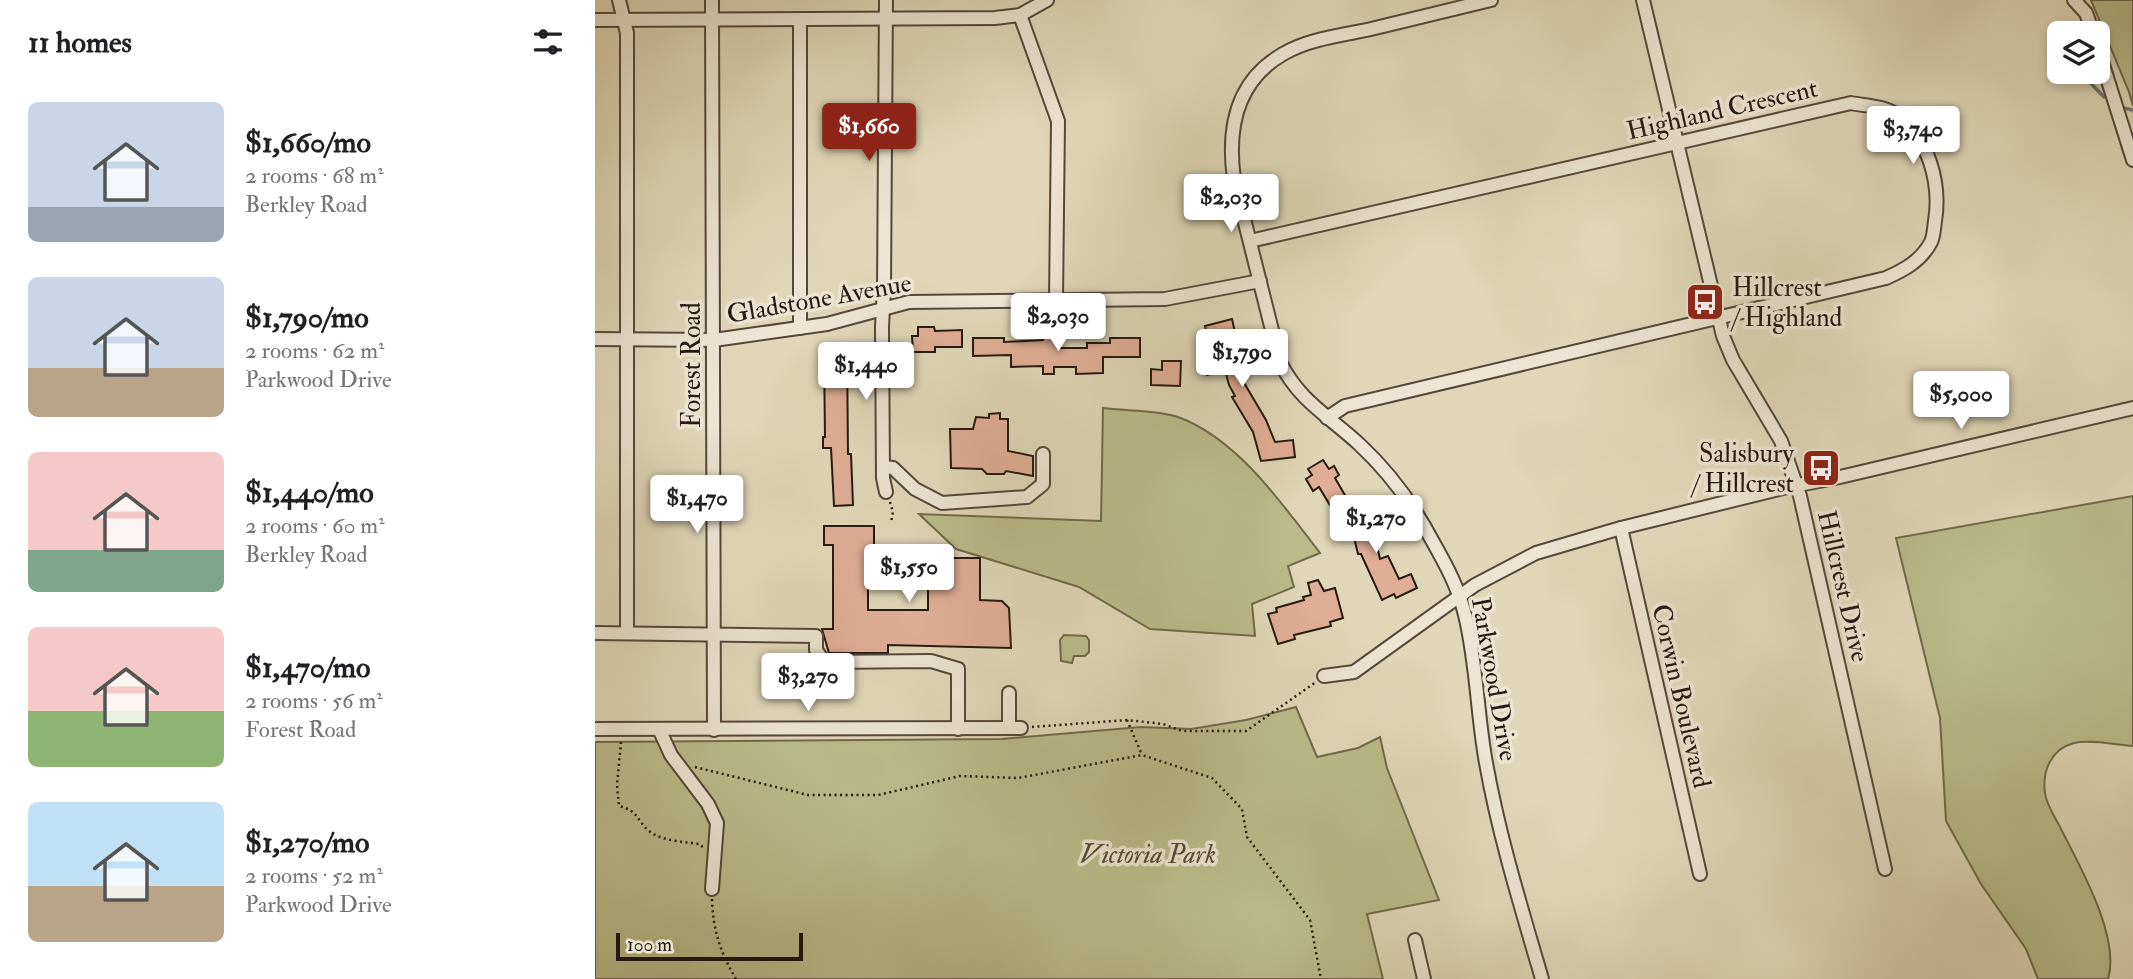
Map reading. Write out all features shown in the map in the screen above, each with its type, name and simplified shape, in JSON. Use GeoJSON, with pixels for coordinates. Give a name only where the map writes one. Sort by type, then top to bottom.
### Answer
{"type":"FeatureCollection","features":[{"type":"Feature","properties":{"kind":"street"},"geometry":{"type":"LineString","coordinates":[[619,0],[627,33],[627,633]]}},
{"type":"Feature","properties":{"kind":"street","name":"Forest Road"},"geometry":{"type":"LineString","coordinates":[[712,0],[714,730]]}},
{"type":"Feature","properties":{"kind":"street"},"geometry":{"type":"LineString","coordinates":[[886,0],[883,308],[883,467],[886,492]]}},
{"type":"Feature","properties":{"kind":"street"},"geometry":{"type":"LineString","coordinates":[[595,20],[995,18],[1020,15],[1047,0]]}},
{"type":"Feature","properties":{"kind":"street","name":"Parkwood Drive"},"geometry":{"type":"LineString","coordinates":[[1491,0],[1322,40],[1284,53],[1263,69],[1237,105],[1230,150],[1234,179],[1280,362],[1285,372],[1298,392],[1359,444],[1402,490],[1433,541],[1460,597],[1472,650],[1485,760],[1501,839],[1542,979]]}},
{"type":"Feature","properties":{"kind":"street","name":"Hillcrest Drive"},"geometry":{"type":"LineString","coordinates":[[1643,0],[1727,347],[1781,441],[1797,485],[1885,869]]}},
{"type":"Feature","properties":{"kind":"street"},"geometry":{"type":"LineString","coordinates":[[2074,0],[2086,13],[2089,21]]}},
{"type":"Feature","properties":{"kind":"street"},"geometry":{"type":"LineString","coordinates":[[1020,15],[1058,121],[1056,300]]}},
{"type":"Feature","properties":{"kind":"street"},"geometry":{"type":"LineString","coordinates":[[800,20],[800,328]]}},
{"type":"Feature","properties":{"kind":"street"},"geometry":{"type":"LineString","coordinates":[[2109,84],[2133,160]]}},
{"type":"Feature","properties":{"kind":"street","name":"Highland Crescent"},"geometry":{"type":"LineString","coordinates":[[1250,241],[1851,103],[1894,113],[1910,125],[1925,147],[1934,176],[1937,205],[1932,241],[1911,267],[1886,278],[1345,406],[1327,418]]}},
{"type":"Feature","properties":{"kind":"street","name":"Gladstone Avenue"},"geometry":{"type":"LineString","coordinates":[[595,339],[714,340],[827,324],[909,302],[1165,299],[1260,281]]}},
{"type":"Feature","properties":{"kind":"street"},"geometry":{"type":"LineString","coordinates":[[1324,676],[1354,672],[1475,585],[1536,553],[1621,528],[1797,485],[2133,408]]}},
{"type":"Feature","properties":{"kind":"street"},"geometry":{"type":"LineString","coordinates":[[883,467],[893,468],[915,489],[942,503],[1027,497],[1043,484],[1043,454]]}},
{"type":"Feature","properties":{"kind":"street","name":"Corwin Boulevard"},"geometry":{"type":"LineString","coordinates":[[1621,528],[1700,874]]}},
{"type":"Feature","properties":{"kind":"street"},"geometry":{"type":"LineString","coordinates":[[595,634],[816,636],[816,650],[824,662],[931,661],[958,669],[958,729]]}},
{"type":"Feature","properties":{"kind":"street"},"geometry":{"type":"LineString","coordinates":[[595,729],[1015,728],[1009,693]]}},
{"type":"Feature","properties":{"kind":"street"},"geometry":{"type":"LineString","coordinates":[[659,729],[677,763],[708,804],[717,823],[712,889]]}},
{"type":"Feature","properties":{"kind":"street"},"geometry":{"type":"LineString","coordinates":[[1415,940],[1424,979]]}},
{"type":"Feature","properties":{"kind":"path"},"geometry":{"type":"LineString","coordinates":[[886,492],[893,512],[891,522]]}},
{"type":"Feature","properties":{"kind":"path"},"geometry":{"type":"LineString","coordinates":[[1015,728],[1127,720],[1163,724],[1182,731],[1246,731],[1324,676]]}},
{"type":"Feature","properties":{"kind":"path"},"geometry":{"type":"LineString","coordinates":[[1127,720],[1142,755]]}},
{"type":"Feature","properties":{"kind":"path"},"geometry":{"type":"LineString","coordinates":[[621,739],[617,785],[619,806],[631,809],[649,831],[661,837],[699,844],[715,856]]}},
{"type":"Feature","properties":{"kind":"path"},"geometry":{"type":"LineString","coordinates":[[677,763],[808,795],[878,795],[960,776],[1019,778],[1142,755],[1212,778],[1242,809],[1247,837],[1310,920],[1321,979]]}},
{"type":"Feature","properties":{"kind":"path"},"geometry":{"type":"LineString","coordinates":[[712,889],[712,925],[717,946],[736,979]]}},
{"type":"Feature","properties":{"kind":"green space"},"geometry":{"type":"Polygon","coordinates":[[[2091,0],[2133,0],[2133,106],[2110,46],[2110,21],[2100,21],[2091,0]]]}},
{"type":"Feature","properties":{"kind":"green space"},"geometry":{"type":"Polygon","coordinates":[[[1103,408],[1170,415],[1200,427],[1239,457],[1257,475],[1320,553],[1288,566],[1294,587],[1252,604],[1255,636],[1150,629],[1079,587],[956,549],[919,514],[1101,521],[1103,408]]]}},
{"type":"Feature","properties":{"kind":"green space"},"geometry":{"type":"Polygon","coordinates":[[[2133,496],[2133,746],[2088,742],[2066,746],[2059,750],[2050,762],[2044,785],[2049,806],[2087,881],[2104,922],[2109,943],[2108,979],[2038,979],[2026,949],[1981,884],[1946,821],[1940,718],[1896,538],[2133,496]]]}},
{"type":"Feature","properties":{"kind":"green space"},"geometry":{"type":"Polygon","coordinates":[[[1064,635],[1086,636],[1089,640],[1089,652],[1085,656],[1074,656],[1072,663],[1061,661],[1060,640],[1064,635]]]}},
{"type":"Feature","properties":{"kind":"green space","name":"Victoria Park"},"geometry":{"type":"Polygon","coordinates":[[[1296,707],[1317,757],[1358,748],[1380,737],[1387,768],[1439,900],[1367,914],[1383,979],[595,979],[595,742],[1002,739],[1141,727],[1191,729],[1246,720],[1296,707]]]}},
{"type":"Feature","properties":{"kind":"building"},"geometry":{"type":"Polygon","coordinates":[[[1232,319],[1243,381],[1266,420],[1275,442],[1293,440],[1295,457],[1261,461],[1253,432],[1232,397],[1235,396],[1225,370],[1207,375],[1203,358],[1212,356],[1205,326],[1232,319]]]}},
{"type":"Feature","properties":{"kind":"building"},"geometry":{"type":"Polygon","coordinates":[[[918,327],[934,327],[935,331],[962,330],[962,347],[935,347],[935,352],[913,352],[912,336],[918,336],[918,327]]]}},
{"type":"Feature","properties":{"kind":"building"},"geometry":{"type":"Polygon","coordinates":[[[1043,337],[1058,337],[1058,348],[1087,348],[1087,343],[1110,343],[1110,338],[1140,338],[1140,357],[1103,357],[1103,373],[1076,374],[1076,367],[1054,367],[1054,374],[1043,374],[1043,366],[1011,367],[1011,355],[973,356],[973,338],[1004,338],[1004,342],[1043,340],[1043,337]]]}},
{"type":"Feature","properties":{"kind":"building"},"geometry":{"type":"Polygon","coordinates":[[[847,349],[848,454],[851,454],[853,505],[834,506],[831,448],[823,448],[824,350],[847,349]]]}},
{"type":"Feature","properties":{"kind":"building"},"geometry":{"type":"Polygon","coordinates":[[[1162,361],[1181,361],[1180,386],[1151,385],[1151,369],[1162,370],[1162,361]]]}},
{"type":"Feature","properties":{"kind":"building"},"geometry":{"type":"Polygon","coordinates":[[[1000,413],[1000,419],[1008,419],[1008,451],[1033,456],[1033,476],[1006,471],[1004,474],[987,474],[982,469],[951,468],[950,429],[973,429],[976,417],[989,418],[989,414],[1000,413]]]}},
{"type":"Feature","properties":{"kind":"building"},"geometry":{"type":"Polygon","coordinates":[[[1323,460],[1329,469],[1334,466],[1339,475],[1335,478],[1346,497],[1331,507],[1319,487],[1313,491],[1306,479],[1312,475],[1308,469],[1323,460]]]}},
{"type":"Feature","properties":{"kind":"building"},"geometry":{"type":"Polygon","coordinates":[[[1366,500],[1380,559],[1388,556],[1399,579],[1411,574],[1417,588],[1396,598],[1394,594],[1382,600],[1361,554],[1358,554],[1346,504],[1366,500]]]}},
{"type":"Feature","properties":{"kind":"building"},"geometry":{"type":"Polygon","coordinates":[[[824,526],[874,526],[874,546],[868,546],[868,610],[928,610],[928,558],[980,558],[980,600],[1002,601],[1009,608],[1011,648],[888,645],[888,653],[829,653],[822,629],[833,629],[833,545],[824,545],[824,526]]]}},
{"type":"Feature","properties":{"kind":"building"},"geometry":{"type":"Polygon","coordinates":[[[1318,580],[1324,591],[1335,588],[1343,618],[1330,622],[1331,626],[1294,635],[1295,639],[1278,644],[1268,614],[1277,612],[1276,608],[1304,600],[1303,597],[1311,595],[1308,583],[1318,580]]]}},
{"type":"Feature","properties":{"kind":"waterway"},"geometry":{"type":"LineString","coordinates":[[2092,84],[2104,97]]}},
{"type":"Feature","properties":{"kind":"waterway"},"geometry":{"type":"LineString","coordinates":[[2123,108],[2133,110]]}},
{"type":"Feature","properties":{"kind":"place","name":"Hillcrest / Highland"},"geometry":{"type":"Point","coordinates":[1705,302]}},
{"type":"Feature","properties":{"kind":"place","name":"Salisbury / Hillcrest"},"geometry":{"type":"Point","coordinates":[1821,468]}}]}
